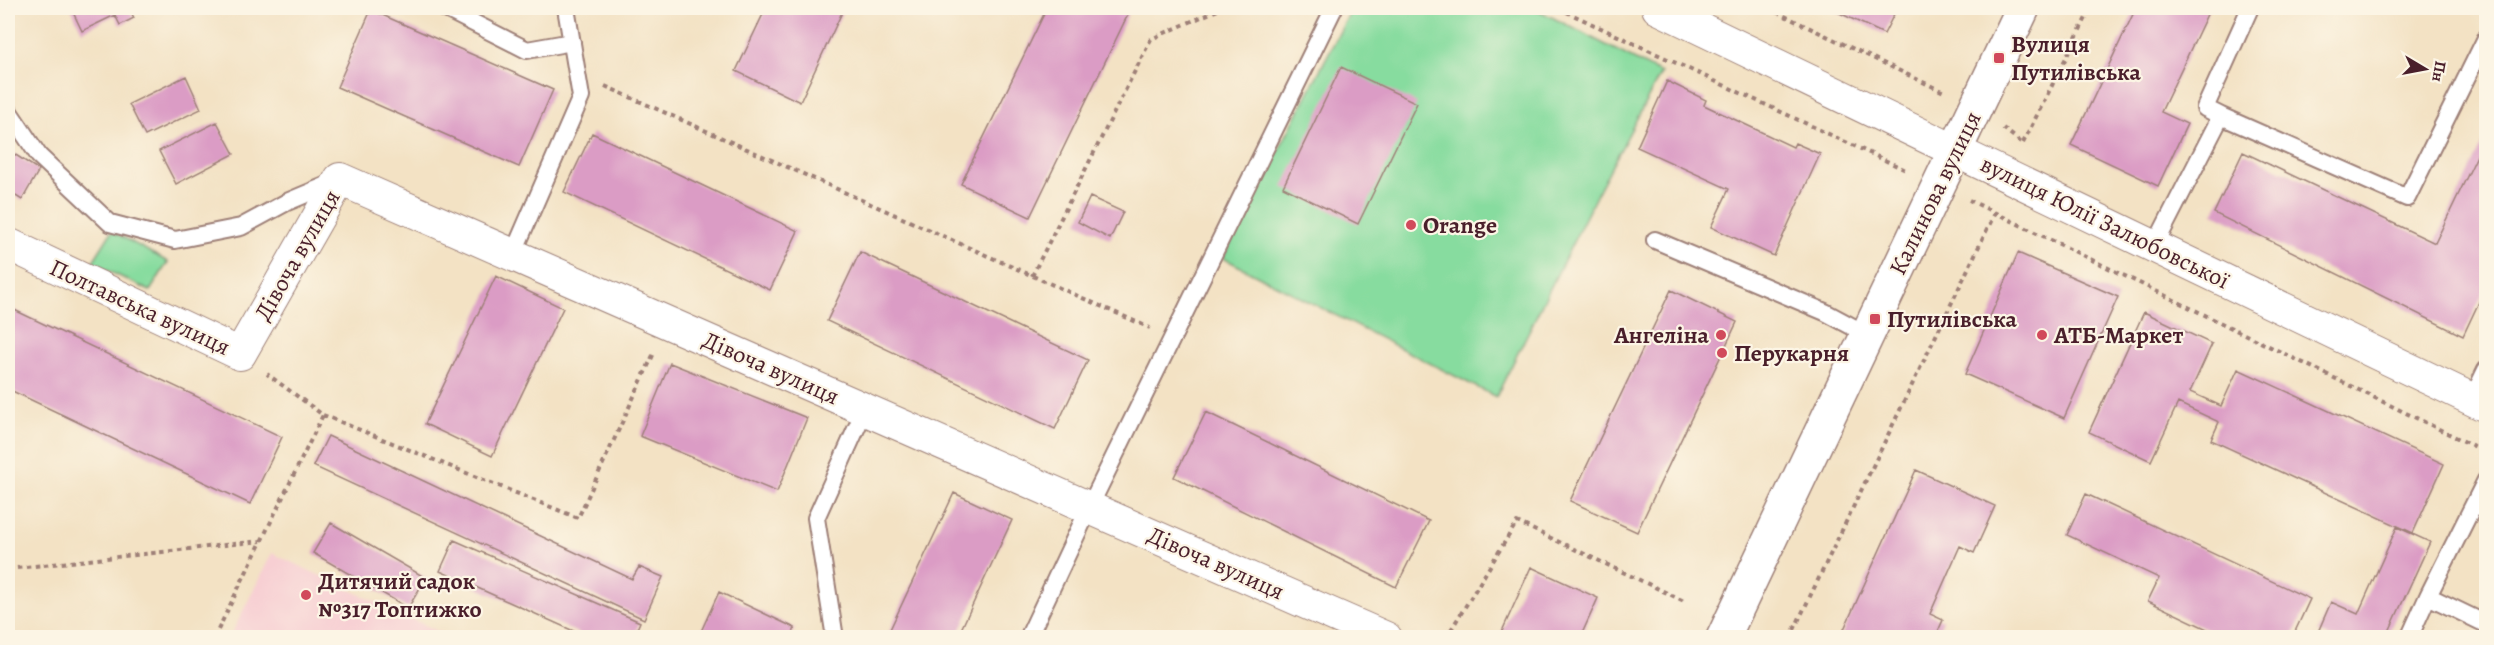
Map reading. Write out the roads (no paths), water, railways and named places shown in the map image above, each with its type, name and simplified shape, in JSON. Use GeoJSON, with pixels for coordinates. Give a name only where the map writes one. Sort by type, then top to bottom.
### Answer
{"type":"FeatureCollection","features":[{"type":"Feature","properties":{"kind":"main road","name":"Калинова вулиця"},"geometry":{"type":"LineString","coordinates":[[1723,638],[2024,8]]}},
{"type":"Feature","properties":{"kind":"street","name":"вулиця Юлії Залюбовської"},"geometry":{"type":"LineString","coordinates":[[1658,8],[2479,403]]}},
{"type":"Feature","properties":{"kind":"street","name":"Дівоча вулиця"},"geometry":{"type":"LineString","coordinates":[[240,354],[340,179],[1386,638]]}},
{"type":"Feature","properties":{"kind":"street","name":"Полтавська вулиця"},"geometry":{"type":"LineString","coordinates":[[8,244],[240,354]]}},
{"type":"Feature","properties":{"kind":"lane"},"geometry":{"type":"LineString","coordinates":[[444,8],[527,50],[572,42]]}},
{"type":"Feature","properties":{"kind":"lane"},"geometry":{"type":"LineString","coordinates":[[513,254],[581,97],[566,8]]}},
{"type":"Feature","properties":{"kind":"lane"},"geometry":{"type":"LineString","coordinates":[[1028,638],[1089,507],[1334,8]]}},
{"type":"Feature","properties":{"kind":"lane"},"geometry":{"type":"LineString","coordinates":[[2250,8],[2205,108],[2407,198],[2487,38]]}},
{"type":"Feature","properties":{"kind":"lane"},"geometry":{"type":"LineString","coordinates":[[8,110],[39,156],[110,223],[175,240],[241,227],[287,202],[340,179]]}},
{"type":"Feature","properties":{"kind":"lane"},"geometry":{"type":"LineString","coordinates":[[2154,247],[2221,116]]}},
{"type":"Feature","properties":{"kind":"lane"},"geometry":{"type":"LineString","coordinates":[[1655,240],[1825,312],[1868,335]]}},
{"type":"Feature","properties":{"kind":"lane"},"geometry":{"type":"LineString","coordinates":[[2479,403],[2487,370]]}},
{"type":"Feature","properties":{"kind":"lane"},"geometry":{"type":"LineString","coordinates":[[835,638],[816,518],[865,409]]}},
{"type":"Feature","properties":{"kind":"lane"},"geometry":{"type":"LineString","coordinates":[[2409,638],[2487,480]]}},
{"type":"Feature","properties":{"kind":"lane"},"geometry":{"type":"LineString","coordinates":[[2428,597],[2487,624]]}},
{"type":"Feature","properties":{"kind":"place","name":"Вулиця Путилівська"},"geometry":{"type":"Point","coordinates":[1999,58]}},
{"type":"Feature","properties":{"kind":"place","name":"Orange"},"geometry":{"type":"Point","coordinates":[1411,225]}},
{"type":"Feature","properties":{"kind":"place","name":"Путилівська"},"geometry":{"type":"Point","coordinates":[1875,319]}},
{"type":"Feature","properties":{"kind":"place","name":"Ангеліна"},"geometry":{"type":"Point","coordinates":[1721,335]}},
{"type":"Feature","properties":{"kind":"place","name":"АТБ-Маркет"},"geometry":{"type":"Point","coordinates":[2042,335]}},
{"type":"Feature","properties":{"kind":"place","name":"Перукарня"},"geometry":{"type":"Point","coordinates":[1722,353]}},
{"type":"Feature","properties":{"kind":"place","name":"Дитячий садок №317 Топтижко"},"geometry":{"type":"Point","coordinates":[306,595]}}]}
